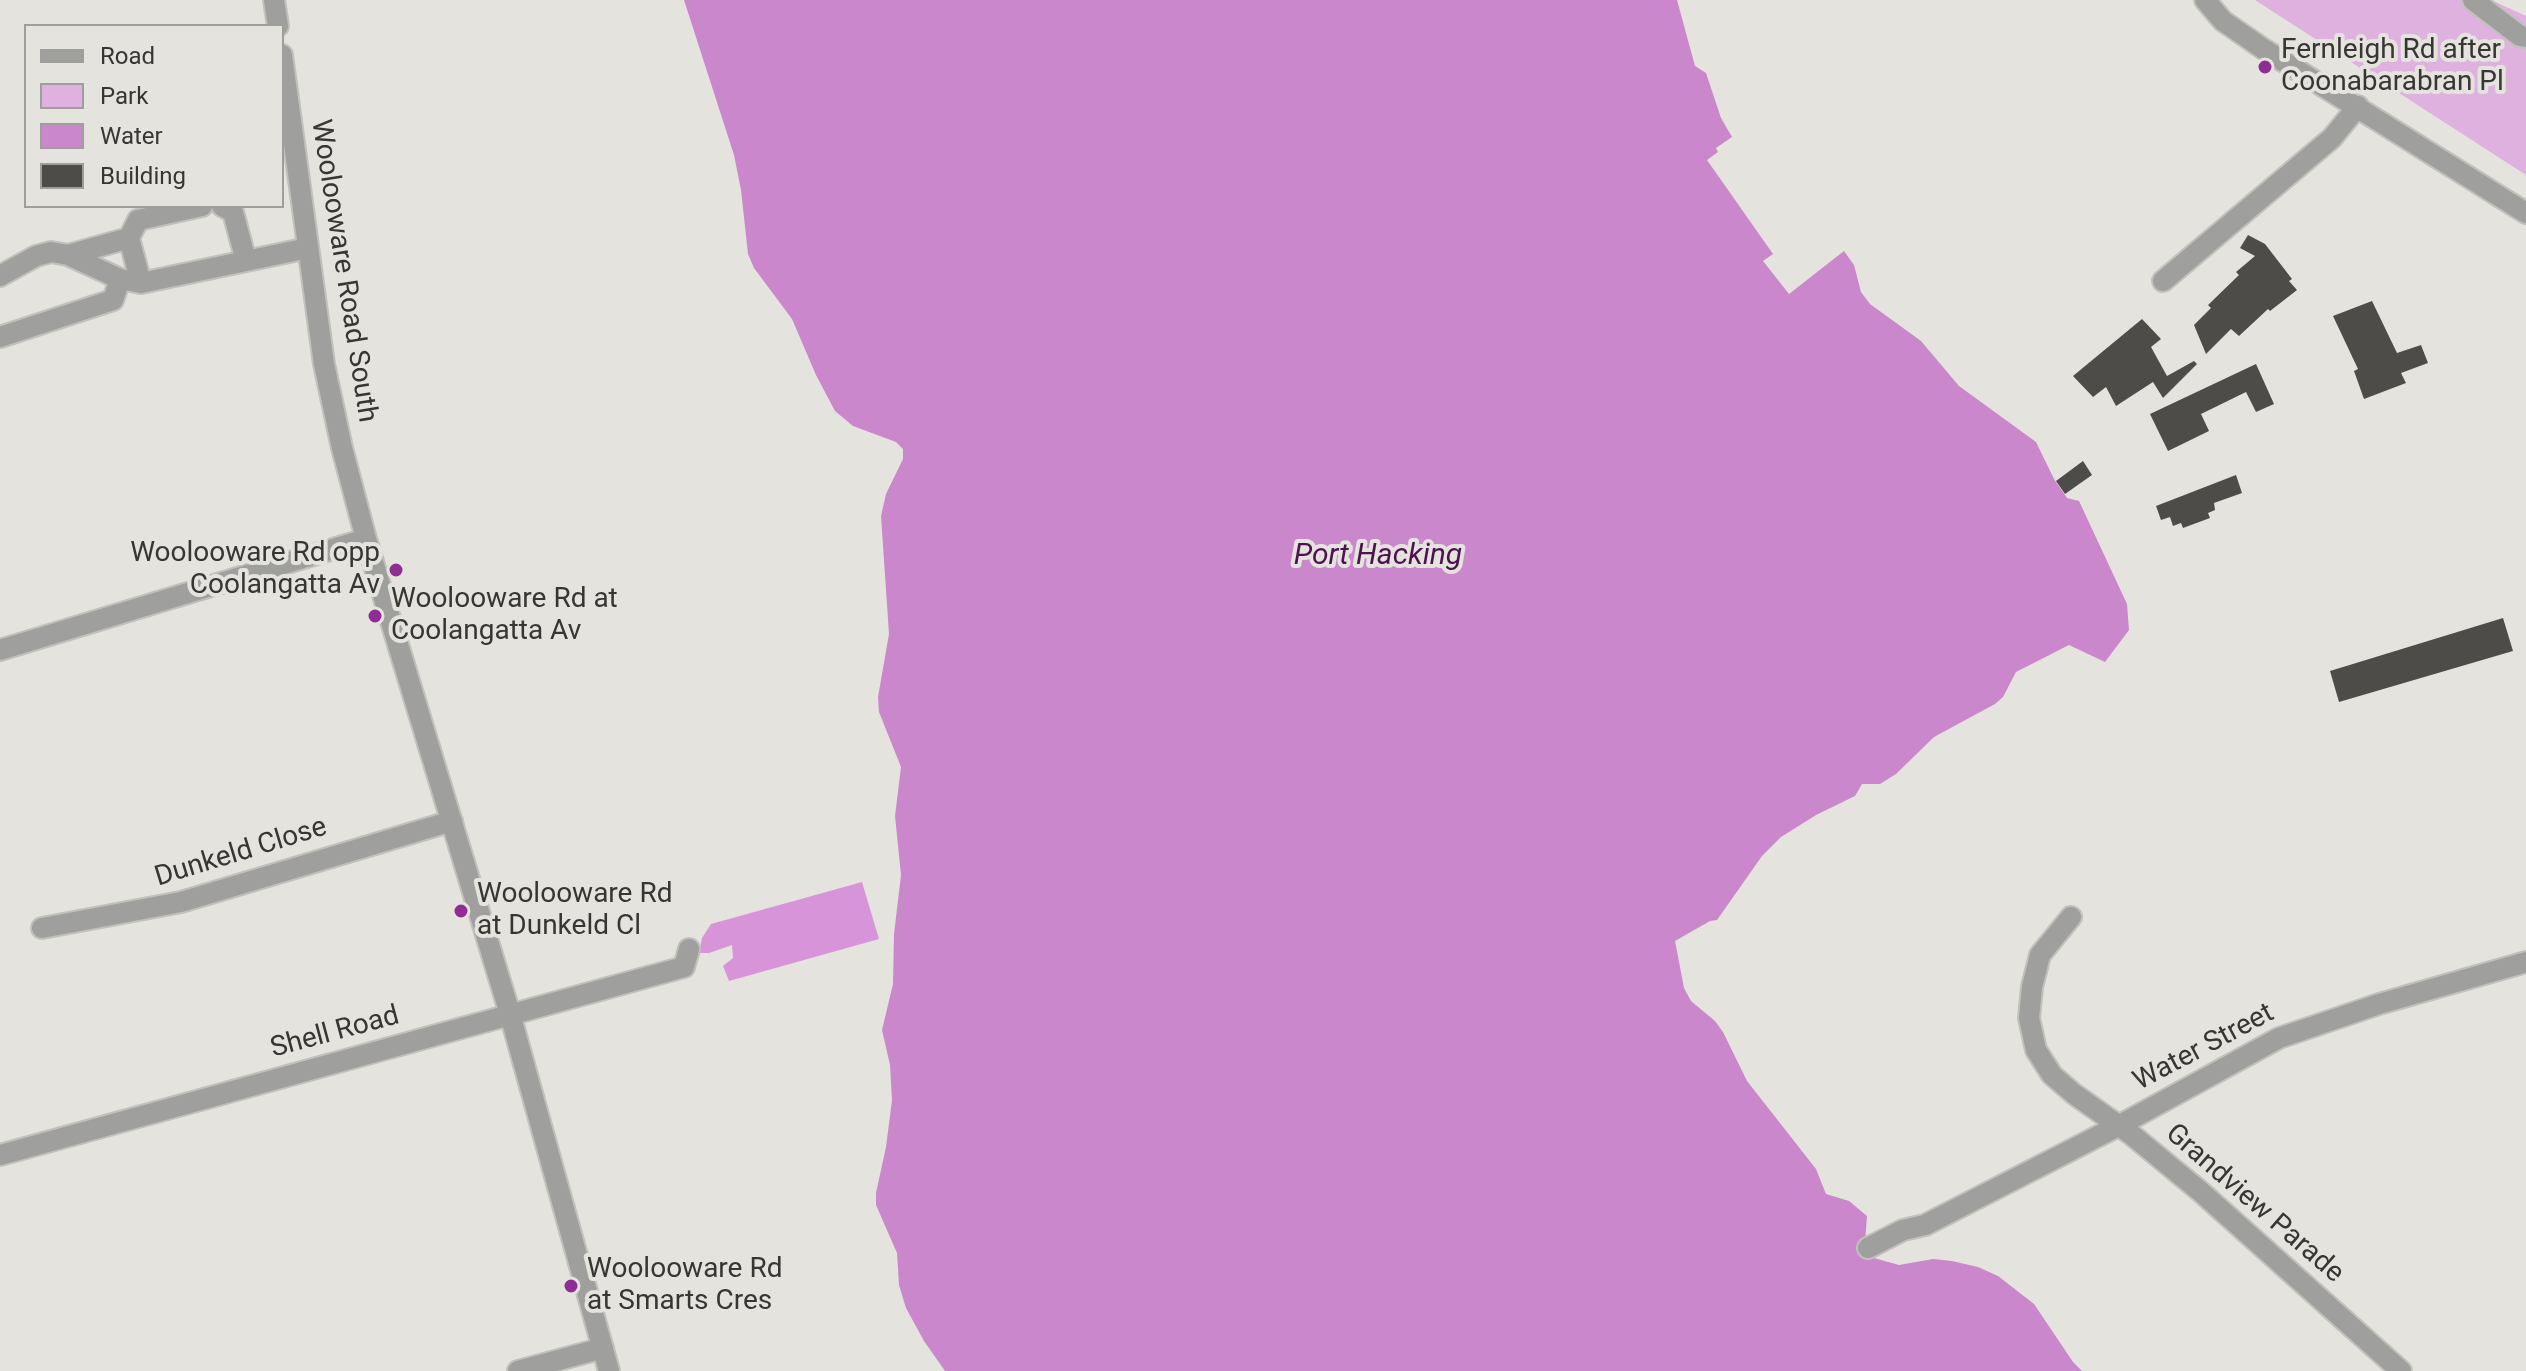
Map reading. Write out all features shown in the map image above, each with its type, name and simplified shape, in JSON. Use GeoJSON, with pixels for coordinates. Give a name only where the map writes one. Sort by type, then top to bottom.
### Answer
{"type":"FeatureCollection","features":[{"type":"Feature","properties":{"kind":"street"},"geometry":{"type":"LineString","coordinates":[[274,0],[278,24]]}},
{"type":"Feature","properties":{"kind":"street"},"geometry":{"type":"LineString","coordinates":[[2205,0],[2223,21],[2265,50],[2526,213]]}},
{"type":"Feature","properties":{"kind":"street"},"geometry":{"type":"LineString","coordinates":[[2473,0],[2520,36],[2526,37]]}},
{"type":"Feature","properties":{"kind":"street","name":"Woolooware Road South"},"geometry":{"type":"LineString","coordinates":[[284,70],[326,377],[366,539],[510,1014],[609,1371]]}},
{"type":"Feature","properties":{"kind":"street"},"geometry":{"type":"LineString","coordinates":[[2163,281],[2332,138],[2358,106]]}},
{"type":"Feature","properties":{"kind":"street"},"geometry":{"type":"LineString","coordinates":[[141,283],[129,238],[138,220],[193,208]]}},
{"type":"Feature","properties":{"kind":"street"},"geometry":{"type":"LineString","coordinates":[[226,208],[233,212],[246,261]]}},
{"type":"Feature","properties":{"kind":"street"},"geometry":{"type":"LineString","coordinates":[[68,255],[129,238]]}},
{"type":"Feature","properties":{"kind":"street"},"geometry":{"type":"LineString","coordinates":[[0,276],[36,256],[51,252],[68,255],[120,279],[141,283],[308,248]]}},
{"type":"Feature","properties":{"kind":"street"},"geometry":{"type":"LineString","coordinates":[[0,337],[113,300],[120,279]]}},
{"type":"Feature","properties":{"kind":"street"},"geometry":{"type":"LineString","coordinates":[[0,650],[366,539]]}},
{"type":"Feature","properties":{"kind":"street","name":"Dunkeld Close"},"geometry":{"type":"LineString","coordinates":[[42,928],[181,902],[452,821]]}},
{"type":"Feature","properties":{"kind":"street","name":"Grandview Parade"},"geometry":{"type":"LineString","coordinates":[[2071,917],[2040,955],[2032,987],[2029,1018],[2036,1050],[2052,1075],[2120,1125],[2201,1192],[2401,1371]]}},
{"type":"Feature","properties":{"kind":"street","name":"Water Street"},"geometry":{"type":"LineString","coordinates":[[1868,1248],[1903,1230],[1925,1225],[2120,1125],[2279,1038],[2379,1004],[2526,962]]}},
{"type":"Feature","properties":{"kind":"street","name":"Shell Road"},"geometry":{"type":"LineString","coordinates":[[0,1155],[687,966]]}},
{"type":"Feature","properties":{"kind":"street"},"geometry":{"type":"LineString","coordinates":[[518,1371],[603,1348]]}},
{"type":"Feature","properties":{"kind":"green space"},"geometry":{"type":"Polygon","coordinates":[[[2255,0],[2491,0],[2526,16],[2526,175],[2255,0]]]}},
{"type":"Feature","properties":{"kind":"shaded area"},"geometry":{"type":"Polygon","coordinates":[[[862,882],[879,939],[729,981],[723,966],[733,958],[732,945],[699,953],[702,938],[711,924],[862,882]]]}},
{"type":"Feature","properties":{"kind":"water","name":"Port Hacking"},"geometry":{"type":"Polygon","coordinates":[[[684,0],[1677,0],[1695,66],[1706,73],[1721,118],[1732,137],[1716,148],[1718,152],[1707,160],[1773,254],[1763,261],[1789,294],[1844,251],[1854,265],[1861,292],[1870,304],[1921,341],[1959,386],[2036,442],[2067,498],[2079,501],[2127,604],[2129,630],[2105,662],[2069,645],[2016,672],[2003,697],[1995,704],[1934,737],[1896,774],[1880,784],[1862,784],[1855,796],[1781,837],[1762,856],[1717,920],[1675,941],[1684,988],[1691,1001],[1723,1032],[1747,1081],[1816,1169],[1826,1194],[1849,1201],[1867,1216],[1865,1242],[1874,1258],[1899,1265],[1933,1259],[1952,1261],[1998,1276],[2034,1304],[2082,1371],[945,1371],[906,1308],[899,1285],[897,1253],[876,1205],[892,1100],[890,1065],[882,1030],[893,984],[894,934],[901,875],[895,816],[901,767],[879,712],[878,697],[889,634],[881,516],[886,494],[903,459],[903,449],[896,442],[853,426],[835,411],[792,319],[754,268],[748,254],[734,155],[684,0]]]}},
{"type":"Feature","properties":{"kind":"building"},"geometry":{"type":"Polygon","coordinates":[[[2248,235],[2265,244],[2297,290],[2270,311],[2268,309],[2239,336],[2231,329],[2206,354],[2194,325],[2211,308],[2208,305],[2239,275],[2236,272],[2255,256],[2240,248],[2248,235]]]}},
{"type":"Feature","properties":{"kind":"building"},"geometry":{"type":"Polygon","coordinates":[[[2372,301],[2397,353],[2421,345],[2428,363],[2401,373],[2406,383],[2364,399],[2354,371],[2358,369],[2333,316],[2372,301]]]}},
{"type":"Feature","properties":{"kind":"building"},"geometry":{"type":"Polygon","coordinates":[[[2142,319],[2161,339],[2151,347],[2167,376],[2194,361],[2197,364],[2163,398],[2153,382],[2116,406],[2106,387],[2093,397],[2073,376],[2142,319]]]}},
{"type":"Feature","properties":{"kind":"building"},"geometry":{"type":"Polygon","coordinates":[[[2256,364],[2274,404],[2256,412],[2246,392],[2201,414],[2209,431],[2168,451],[2150,414],[2256,364]]]}},
{"type":"Feature","properties":{"kind":"building"},"geometry":{"type":"Polygon","coordinates":[[[2083,461],[2092,475],[2065,494],[2056,481],[2083,461]]]}},
{"type":"Feature","properties":{"kind":"building"},"geometry":{"type":"Polygon","coordinates":[[[2236,475],[2242,493],[2214,503],[2215,510],[2208,513],[2210,518],[2183,528],[2181,523],[2173,526],[2170,517],[2161,520],[2156,506],[2236,475]]]}},
{"type":"Feature","properties":{"kind":"building"},"geometry":{"type":"Polygon","coordinates":[[[2503,618],[2513,651],[2339,702],[2330,671],[2503,618]]]}},
{"type":"Feature","properties":{"kind":"place","name":"Fernleigh Rd after Coonabarabran Pl"},"geometry":{"type":"Point","coordinates":[2265,67]}},
{"type":"Feature","properties":{"kind":"place","name":"Woolooware Rd opp Coolangatta Av"},"geometry":{"type":"Point","coordinates":[396,570]}},
{"type":"Feature","properties":{"kind":"place","name":"Woolooware Rd at Coolangatta Av"},"geometry":{"type":"Point","coordinates":[375,616]}},
{"type":"Feature","properties":{"kind":"place","name":"Woolooware Rd at Dunkeld Cl"},"geometry":{"type":"Point","coordinates":[461,911]}},
{"type":"Feature","properties":{"kind":"place","name":"Woolooware Rd at Smarts Cres"},"geometry":{"type":"Point","coordinates":[571,1286]}}]}
